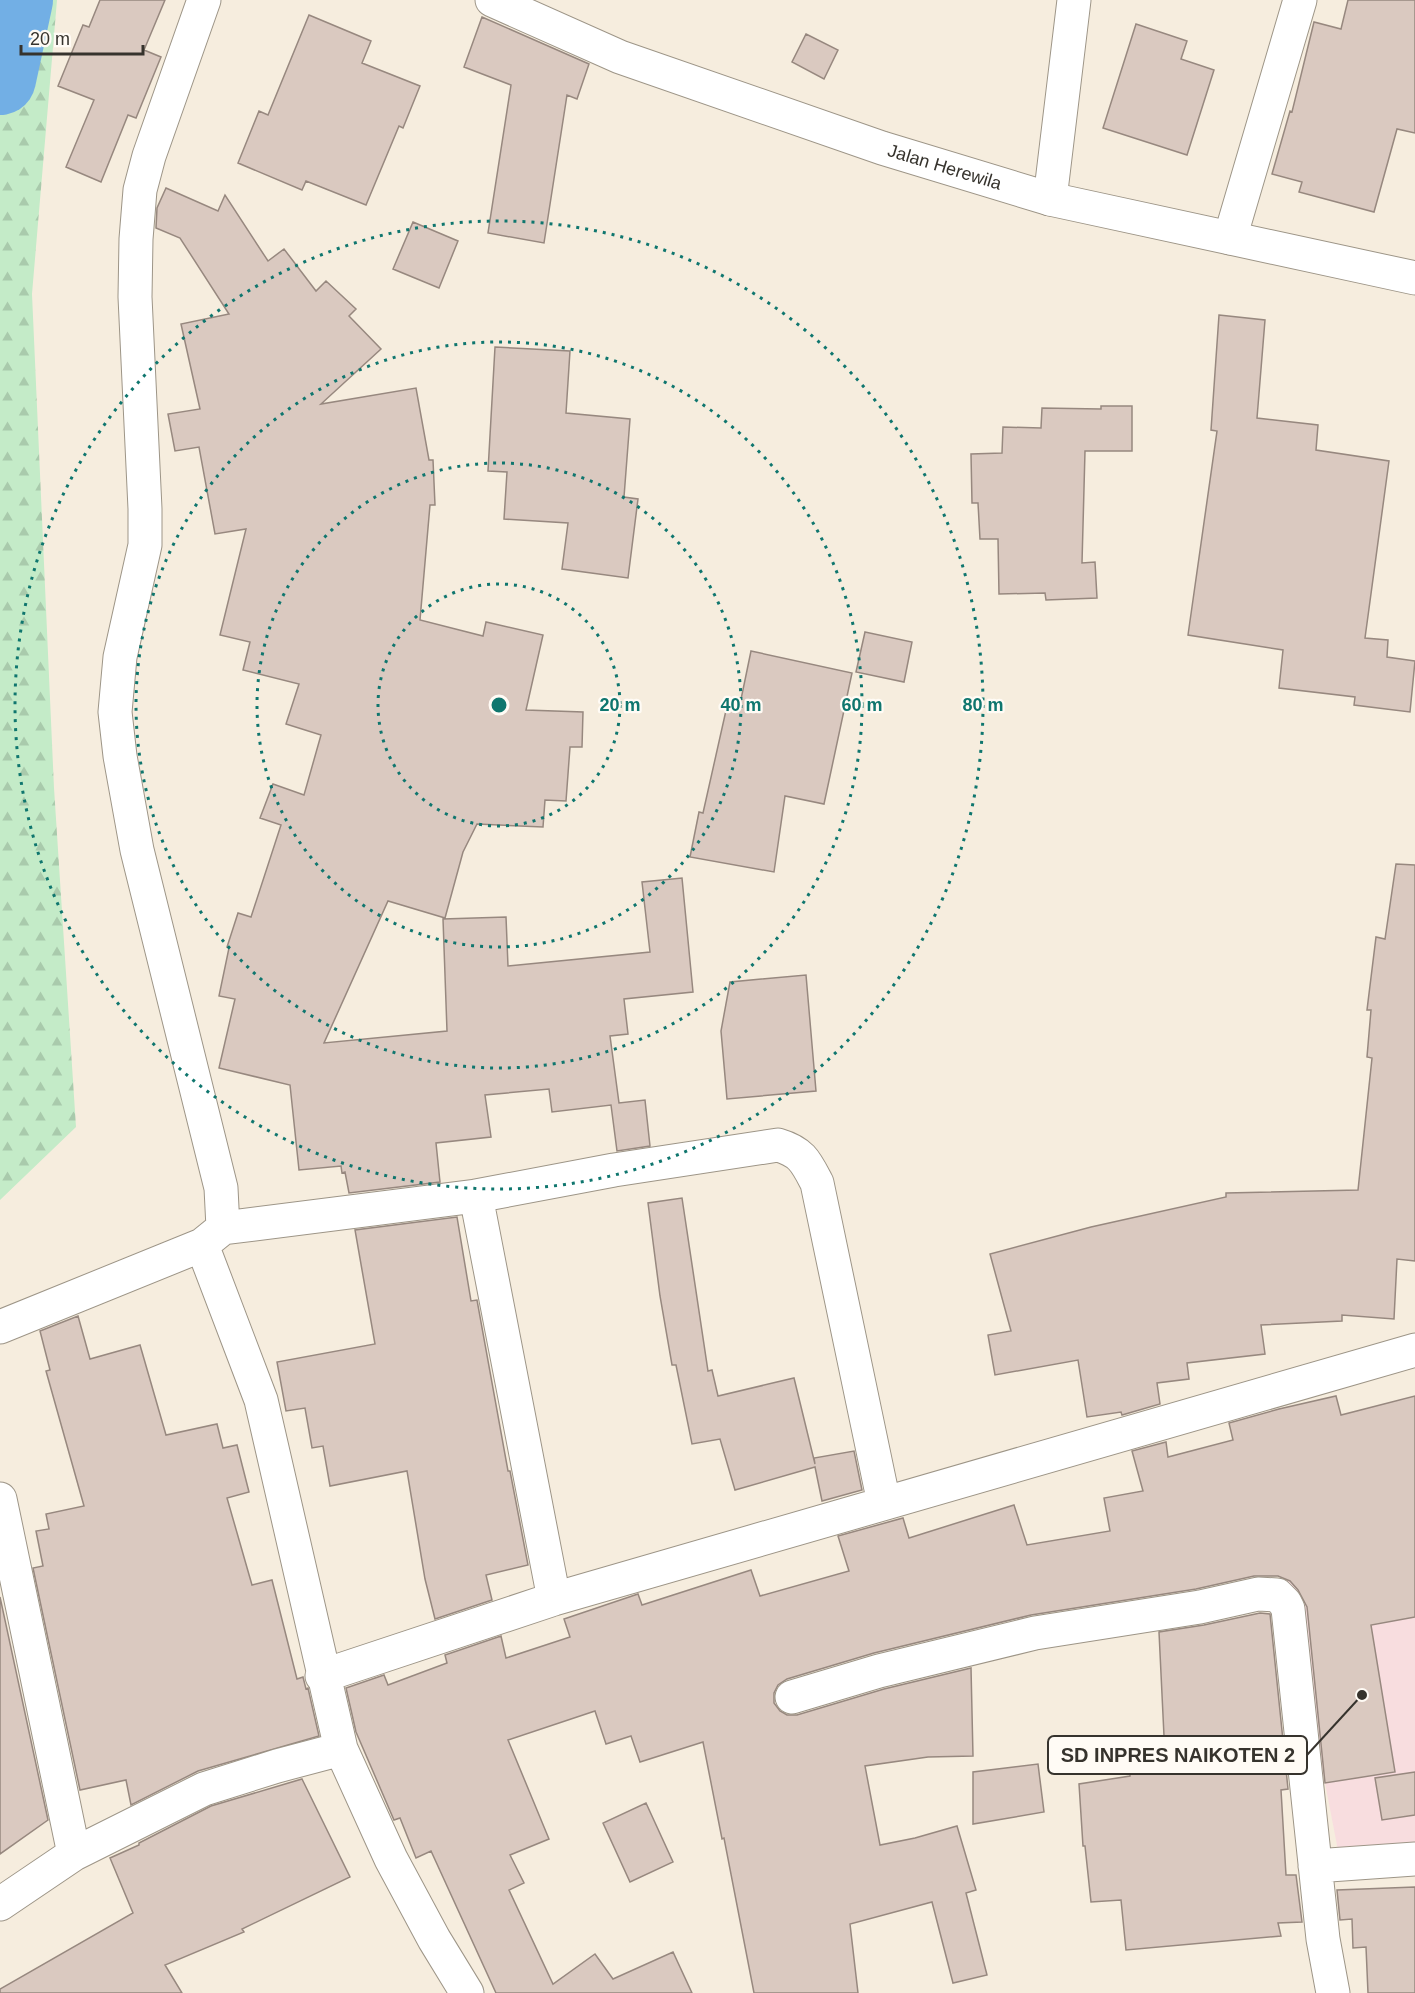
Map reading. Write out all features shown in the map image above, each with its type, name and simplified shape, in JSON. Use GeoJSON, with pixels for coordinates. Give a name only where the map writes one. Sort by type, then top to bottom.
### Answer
{"type":"FeatureCollection","features":[{"type":"Feature","properties":{"kind":"street"},"geometry":{"type":"LineString","coordinates":[[204,0],[148,156],[140,190],[135,297],[145,498],[145,545],[120,657],[115,712],[120,756],[137,850],[221,1188],[212,1237],[261,1400],[322,1676],[341,1749],[392,1859],[434,1939],[468,1993]]}},
{"type":"Feature","properties":{"kind":"street","name":"Jalan Herewila"},"geometry":{"type":"LineString","coordinates":[[492,0],[631,61],[882,148],[1050,199],[1415,278]]}},
{"type":"Feature","properties":{"kind":"street"},"geometry":{"type":"LineString","coordinates":[[1050,199],[1074,0]]}},
{"type":"Feature","properties":{"kind":"street"},"geometry":{"type":"LineString","coordinates":[[1230,238],[1300,0]]}},
{"type":"Feature","properties":{"kind":"street"},"geometry":{"type":"LineString","coordinates":[[0,1327],[212,1237],[476,1196],[614,1170],[778,1145],[792,1149],[804,1159],[817,1183],[884,1503]]}},
{"type":"Feature","properties":{"kind":"street"},"geometry":{"type":"LineString","coordinates":[[476,1196],[554,1599]]}},
{"type":"Feature","properties":{"kind":"street"},"geometry":{"type":"LineString","coordinates":[[322,1676],[554,1599],[1415,1350]]}},
{"type":"Feature","properties":{"kind":"street"},"geometry":{"type":"LineString","coordinates":[[0,1499],[74,1854]]}},
{"type":"Feature","properties":{"kind":"street"},"geometry":{"type":"LineString","coordinates":[[792,1697],[879,1671],[1035,1633],[1200,1607],[1258,1594],[1277,1595],[1285,1602],[1288,1609],[1323,1939],[1333,1993]]}},
{"type":"Feature","properties":{"kind":"street"},"geometry":{"type":"LineString","coordinates":[[0,1904],[74,1854],[204,1790],[277,1766],[341,1749]]}},
{"type":"Feature","properties":{"kind":"street"},"geometry":{"type":"LineString","coordinates":[[1315,1866],[1415,1859]]}},
{"type":"Feature","properties":{"kind":"shaded area"},"geometry":{"type":"Polygon","coordinates":[[[1415,1518],[1415,1847],[1340,1861],[1279,1543],[1415,1518]]]}},
{"type":"Feature","properties":{"kind":"green space"},"geometry":{"type":"Polygon","coordinates":[[[0,0],[57,0],[32,294],[54,788],[76,1127],[0,1200],[0,0]]]}},
{"type":"Feature","properties":{"kind":"building"},"geometry":{"type":"Polygon","coordinates":[[[100,0],[165,0],[144,50],[161,57],[136,118],[128,115],[101,182],[66,167],[94,100],[58,86],[83,25],[89,27],[100,0]]]}},
{"type":"Feature","properties":{"kind":"building"},"geometry":{"type":"Polygon","coordinates":[[[1348,0],[1415,0],[1415,133],[1397,129],[1374,212],[1299,192],[1302,182],[1272,174],[1290,111],[1292,112],[1314,22],[1341,29],[1348,0]]]}},
{"type":"Feature","properties":{"kind":"building"},"geometry":{"type":"Polygon","coordinates":[[[309,15],[371,41],[362,63],[420,86],[403,128],[399,126],[366,205],[306,181],[302,190],[238,163],[259,111],[268,115],[309,15]]]}},
{"type":"Feature","properties":{"kind":"building"},"geometry":{"type":"Polygon","coordinates":[[[482,17],[589,64],[577,99],[567,95],[544,243],[488,233],[511,85],[464,67],[482,17]]]}},
{"type":"Feature","properties":{"kind":"building"},"geometry":{"type":"Polygon","coordinates":[[[1136,24],[1187,41],[1181,59],[1214,70],[1187,155],[1103,128],[1136,24]]]}},
{"type":"Feature","properties":{"kind":"building"},"geometry":{"type":"Polygon","coordinates":[[[806,34],[838,50],[824,79],[792,62],[806,34]]]}},
{"type":"Feature","properties":{"kind":"building"},"geometry":{"type":"Polygon","coordinates":[[[166,188],[218,211],[225,195],[268,261],[284,249],[316,291],[326,281],[356,309],[349,316],[381,349],[321,404],[416,388],[429,460],[433,460],[435,505],[430,505],[420,620],[483,636],[486,622],[543,635],[526,710],[583,712],[582,747],[570,747],[566,801],[545,800],[543,827],[477,824],[463,852],[445,918],[388,901],[324,1043],[447,1031],[443,919],[506,917],[508,966],[650,952],[642,882],[682,878],[693,992],[624,999],[628,1034],[610,1036],[619,1103],[645,1100],[650,1146],[617,1151],[611,1105],[552,1112],[549,1089],[485,1095],[491,1137],[436,1143],[440,1182],[349,1193],[345,1172],[342,1173],[341,1166],[299,1170],[290,1085],[219,1068],[235,999],[219,996],[229,948],[227,947],[238,913],[251,917],[281,825],[260,818],[273,784],[304,795],[321,735],[286,724],[299,684],[243,670],[250,642],[220,635],[246,529],[215,534],[199,447],[175,451],[168,414],[200,409],[181,324],[229,314],[180,238],[156,228],[157,208],[166,188]]]}},
{"type":"Feature","properties":{"kind":"building"},"geometry":{"type":"Polygon","coordinates":[[[413,222],[458,241],[439,288],[393,269],[413,222]]]}},
{"type":"Feature","properties":{"kind":"building"},"geometry":{"type":"Polygon","coordinates":[[[1219,315],[1265,320],[1257,418],[1318,425],[1316,450],[1389,461],[1365,638],[1388,640],[1387,657],[1415,661],[1410,712],[1354,705],[1355,697],[1279,688],[1283,650],[1188,635],[1217,431],[1211,430],[1219,315]]]}},
{"type":"Feature","properties":{"kind":"building"},"geometry":{"type":"Polygon","coordinates":[[[495,347],[570,351],[566,413],[630,419],[624,497],[638,499],[628,578],[562,569],[568,523],[504,519],[507,472],[488,471],[495,347]]]}},
{"type":"Feature","properties":{"kind":"building"},"geometry":{"type":"Polygon","coordinates":[[[1101,406],[1132,406],[1132,451],[1085,451],[1082,563],[1095,562],[1097,598],[1046,600],[1045,593],[999,594],[998,539],[980,539],[978,503],[972,503],[971,454],[1002,453],[1003,427],[1041,428],[1042,408],[1101,409],[1101,406]]]}},
{"type":"Feature","properties":{"kind":"building"},"geometry":{"type":"Polygon","coordinates":[[[865,632],[912,642],[904,682],[856,672],[865,632]]]}},
{"type":"Feature","properties":{"kind":"building"},"geometry":{"type":"Polygon","coordinates":[[[751,651],[852,673],[824,804],[785,796],[774,872],[690,857],[699,812],[703,813],[727,706],[739,709],[751,651]]]}},
{"type":"Feature","properties":{"kind":"building"},"geometry":{"type":"Polygon","coordinates":[[[1396,864],[1415,865],[1415,1261],[1397,1259],[1394,1319],[1342,1315],[1342,1321],[1261,1325],[1265,1354],[1187,1363],[1189,1379],[1157,1383],[1160,1404],[1122,1415],[1121,1412],[1087,1417],[1078,1360],[995,1375],[988,1335],[1011,1331],[990,1254],[1091,1227],[1226,1197],[1226,1193],[1358,1190],[1372,1058],[1367,1057],[1371,1010],[1367,1010],[1376,937],[1385,939],[1396,864]]]}},
{"type":"Feature","properties":{"kind":"building"},"geometry":{"type":"Polygon","coordinates":[[[806,975],[816,1091],[727,1099],[721,1031],[730,982],[806,975]]]}},
{"type":"Feature","properties":{"kind":"building"},"geometry":{"type":"Polygon","coordinates":[[[682,1198],[708,1371],[712,1370],[718,1396],[794,1378],[815,1464],[814,1458],[854,1451],[862,1490],[822,1501],[815,1467],[735,1490],[720,1439],[692,1444],[676,1365],[672,1365],[648,1203],[682,1198]]]}},
{"type":"Feature","properties":{"kind":"building"},"geometry":{"type":"Polygon","coordinates":[[[457,1217],[471,1301],[477,1300],[508,1471],[510,1471],[528,1565],[486,1575],[492,1600],[435,1619],[425,1579],[407,1471],[330,1486],[323,1446],[312,1448],[305,1408],[286,1411],[277,1362],[375,1344],[355,1230],[457,1217]]]}},
{"type":"Feature","properties":{"kind":"building"},"geometry":{"type":"Polygon","coordinates":[[[78,1316],[90,1359],[140,1345],[166,1435],[217,1424],[223,1448],[237,1445],[249,1492],[227,1498],[252,1585],[272,1580],[297,1679],[303,1677],[306,1689],[308,1688],[319,1736],[198,1771],[131,1805],[126,1780],[80,1790],[33,1568],[43,1566],[36,1531],[49,1529],[46,1514],[84,1506],[46,1371],[50,1370],[40,1331],[78,1316]]]}},
{"type":"Feature","properties":{"kind":"building"},"geometry":{"type":"Polygon","coordinates":[[[1336,1396],[1341,1415],[1415,1396],[1415,1617],[1371,1625],[1395,1772],[1325,1783],[1307,1607],[1290,1581],[1278,1576],[1254,1576],[1196,1589],[1031,1615],[874,1653],[787,1679],[778,1685],[774,1693],[774,1703],[780,1711],[787,1715],[797,1715],[884,1689],[971,1668],[973,1756],[928,1757],[865,1766],[880,1845],[957,1826],[976,1890],[966,1893],[987,1975],[953,1983],[932,1902],[850,1924],[858,1993],[754,1993],[703,1742],[640,1762],[631,1736],[606,1744],[595,1711],[508,1740],[549,1839],[510,1855],[524,1883],[509,1890],[553,1984],[595,1954],[613,1979],[673,1952],[692,1993],[496,1993],[431,1851],[416,1858],[400,1818],[394,1820],[356,1732],[346,1688],[384,1675],[388,1685],[447,1663],[445,1655],[501,1636],[506,1658],[570,1637],[564,1619],[638,1594],[642,1605],[751,1570],[760,1596],[849,1571],[838,1536],[903,1518],[909,1538],[1014,1505],[1027,1545],[1110,1531],[1104,1498],[1143,1491],[1132,1451],[1166,1442],[1168,1457],[1233,1440],[1229,1423],[1336,1396]]]}},
{"type":"Feature","properties":{"kind":"building"},"geometry":{"type":"Polygon","coordinates":[[[0,1597],[48,1820],[0,1854],[0,1597]]]}},
{"type":"Feature","properties":{"kind":"building"},"geometry":{"type":"Polygon","coordinates":[[[1260,1613],[1270,1614],[1288,1789],[1281,1790],[1286,1875],[1296,1875],[1302,1922],[1278,1923],[1281,1936],[1126,1950],[1121,1900],[1091,1902],[1085,1846],[1083,1846],[1079,1784],[1130,1776],[1129,1738],[1164,1736],[1159,1632],[1260,1613]]]}},
{"type":"Feature","properties":{"kind":"building"},"geometry":{"type":"Polygon","coordinates":[[[1038,1764],[1044,1812],[973,1824],[973,1772],[1038,1764]]]}},
{"type":"Feature","properties":{"kind":"building"},"geometry":{"type":"Polygon","coordinates":[[[1415,1772],[1415,1815],[1382,1820],[1375,1778],[1415,1772]]]}},
{"type":"Feature","properties":{"kind":"building"},"geometry":{"type":"Polygon","coordinates":[[[302,1779],[350,1877],[242,1929],[244,1932],[165,1965],[182,1993],[0,1993],[0,1989],[133,1913],[110,1858],[211,1806],[302,1779]]]}},
{"type":"Feature","properties":{"kind":"building"},"geometry":{"type":"Polygon","coordinates":[[[646,1803],[673,1862],[630,1882],[603,1823],[646,1803]]]}},
{"type":"Feature","properties":{"kind":"building"},"geometry":{"type":"Polygon","coordinates":[[[1415,1887],[1415,1993],[1368,1993],[1366,1947],[1353,1948],[1352,1919],[1340,1920],[1337,1890],[1415,1887]]]}},
{"type":"Feature","properties":{"kind":"waterway"},"geometry":{"type":"LineString","coordinates":[[0,79],[17,0]]}},
{"type":"Feature","properties":{"kind":"place","name":"SD INPRES NAIKOTEN 2"},"geometry":{"type":"Point","coordinates":[1362,1695]}}]}
